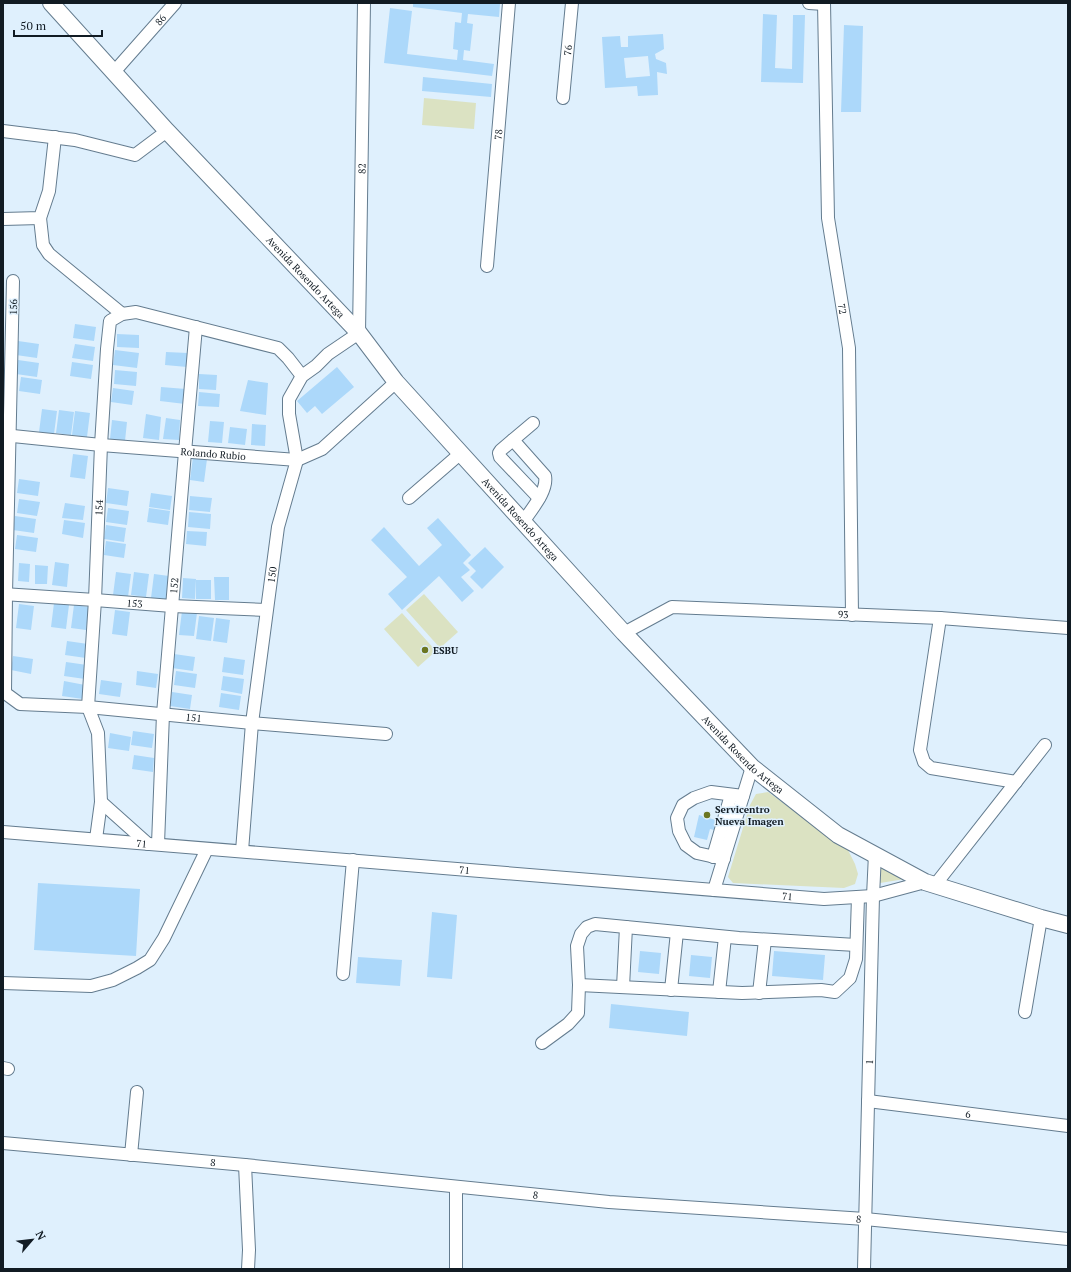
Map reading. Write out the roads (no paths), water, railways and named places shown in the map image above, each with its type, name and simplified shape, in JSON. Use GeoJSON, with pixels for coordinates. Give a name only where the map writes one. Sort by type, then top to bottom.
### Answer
{"type":"FeatureCollection","features":[{"type":"Feature","properties":{"kind":"main road","name":"Avenida Rosendo Artega"},"geometry":{"type":"LineString","coordinates":[[52,3],[168,131],[359,333],[396,382],[624,633],[752,767],[838,835],[930,884],[1040,918],[1068,925]]}},
{"type":"Feature","properties":{"kind":"street","name":"86"},"geometry":{"type":"LineString","coordinates":[[114,72],[175,3]]}},
{"type":"Feature","properties":{"kind":"street","name":"82"},"geometry":{"type":"LineString","coordinates":[[359,333],[364,3]]}},
{"type":"Feature","properties":{"kind":"street","name":"78"},"geometry":{"type":"LineString","coordinates":[[487,266],[509,3]]}},
{"type":"Feature","properties":{"kind":"street","name":"76"},"geometry":{"type":"LineString","coordinates":[[563,98],[572,3]]}},
{"type":"Feature","properties":{"kind":"street"},"geometry":{"type":"LineString","coordinates":[[809,3],[824,3]]}},
{"type":"Feature","properties":{"kind":"street","name":"72"},"geometry":{"type":"LineString","coordinates":[[824,3],[828,218],[849,348],[852,615]]}},
{"type":"Feature","properties":{"kind":"street"},"geometry":{"type":"LineString","coordinates":[[3,131],[75,140],[135,155],[168,131]]}},
{"type":"Feature","properties":{"kind":"street"},"geometry":{"type":"LineString","coordinates":[[55,137],[49,191],[40,218],[43,245],[49,254],[122,314],[136,312],[278,348],[302,376]]}},
{"type":"Feature","properties":{"kind":"street"},"geometry":{"type":"LineString","coordinates":[[3,219],[40,218]]}},
{"type":"Feature","properties":{"kind":"street","name":"156"},"geometry":{"type":"LineString","coordinates":[[5,693],[4,594],[6,435],[13,280]]}},
{"type":"Feature","properties":{"kind":"street","name":"154"},"geometry":{"type":"LineString","coordinates":[[88,707],[95,600],[101,445],[107,349],[110,321],[122,314]]}},
{"type":"Feature","properties":{"kind":"street","name":"152"},"geometry":{"type":"LineString","coordinates":[[153,844],[196,327]]}},
{"type":"Feature","properties":{"kind":"street","name":"150"},"geometry":{"type":"LineString","coordinates":[[242,851],[252,723],[266,610],[278,527],[297,460],[289,414],[289,399],[302,376],[316,366],[328,354],[359,333]]}},
{"type":"Feature","properties":{"kind":"street","name":"Rolando Rubio"},"geometry":{"type":"LineString","coordinates":[[6,435],[101,445],[297,460],[322,449],[396,382]]}},
{"type":"Feature","properties":{"kind":"street"},"geometry":{"type":"LineString","coordinates":[[533,423],[499,453],[500,457],[539,498]]}},
{"type":"Feature","properties":{"kind":"street"},"geometry":{"type":"LineString","coordinates":[[513,440],[545,476],[546,480],[539,498],[523,522]]}},
{"type":"Feature","properties":{"kind":"street"},"geometry":{"type":"LineString","coordinates":[[409,498],[460,453]]}},
{"type":"Feature","properties":{"kind":"street","name":"153"},"geometry":{"type":"LineString","coordinates":[[4,594],[172,606],[266,610]]}},
{"type":"Feature","properties":{"kind":"street","name":"93"},"geometry":{"type":"LineString","coordinates":[[624,633],[672,607],[940,618],[1068,628]]}},
{"type":"Feature","properties":{"kind":"street"},"geometry":{"type":"LineString","coordinates":[[940,618],[920,750],[924,762],[931,768],[1016,782]]}},
{"type":"Feature","properties":{"kind":"street","name":"151"},"geometry":{"type":"LineString","coordinates":[[5,693],[20,704],[88,707],[386,734]]}},
{"type":"Feature","properties":{"kind":"street"},"geometry":{"type":"LineString","coordinates":[[88,707],[98,733],[101,802],[96,840]]}},
{"type":"Feature","properties":{"kind":"street"},"geometry":{"type":"LineString","coordinates":[[930,884],[1016,782],[1045,745]]}},
{"type":"Feature","properties":{"kind":"street"},"geometry":{"type":"LineString","coordinates":[[714,890],[718,858],[737,795],[752,767]]}},
{"type":"Feature","properties":{"kind":"street"},"geometry":{"type":"LineString","coordinates":[[718,858],[697,853],[686,845],[679,831],[677,818],[683,805],[694,798],[711,792],[737,795]]}},
{"type":"Feature","properties":{"kind":"street"},"geometry":{"type":"LineString","coordinates":[[101,802],[153,844]]}},
{"type":"Feature","properties":{"kind":"street","name":"71"},"geometry":{"type":"LineString","coordinates":[[3,832],[824,899],[872,896],[930,884]]}},
{"type":"Feature","properties":{"kind":"street"},"geometry":{"type":"LineString","coordinates":[[3,983],[91,986],[113,980],[150,960],[164,938],[207,849]]}},
{"type":"Feature","properties":{"kind":"street","name":"1"},"geometry":{"type":"LineString","coordinates":[[864,1269],[872,896],[875,854]]}},
{"type":"Feature","properties":{"kind":"street"},"geometry":{"type":"LineString","coordinates":[[343,974],[353,860]]}},
{"type":"Feature","properties":{"kind":"street"},"geometry":{"type":"LineString","coordinates":[[579,985],[742,994],[821,990],[835,992],[850,978],[856,959],[858,897]]}},
{"type":"Feature","properties":{"kind":"street"},"geometry":{"type":"LineString","coordinates":[[1025,1012],[1040,918]]}},
{"type":"Feature","properties":{"kind":"street"},"geometry":{"type":"LineString","coordinates":[[542,1043],[568,1024],[578,1013],[579,985],[577,946],[581,934],[587,927],[595,924],[726,937],[856,945]]}},
{"type":"Feature","properties":{"kind":"street"},"geometry":{"type":"LineString","coordinates":[[622,987],[626,927]]}},
{"type":"Feature","properties":{"kind":"street"},"geometry":{"type":"LineString","coordinates":[[671,990],[677,932]]}},
{"type":"Feature","properties":{"kind":"street"},"geometry":{"type":"LineString","coordinates":[[719,992],[726,937]]}},
{"type":"Feature","properties":{"kind":"street"},"geometry":{"type":"LineString","coordinates":[[759,993],[765,940]]}},
{"type":"Feature","properties":{"kind":"street"},"geometry":{"type":"LineString","coordinates":[[131,1155],[137,1092]]}},
{"type":"Feature","properties":{"kind":"street","name":"6"},"geometry":{"type":"LineString","coordinates":[[868,1102],[1068,1126]]}},
{"type":"Feature","properties":{"kind":"street","name":"8"},"geometry":{"type":"LineString","coordinates":[[3,1143],[245,1165],[609,1202],[865,1219],[1068,1239]]}},
{"type":"Feature","properties":{"kind":"street"},"geometry":{"type":"LineString","coordinates":[[245,1165],[249,1250],[248,1269]]}},
{"type":"Feature","properties":{"kind":"street"},"geometry":{"type":"LineString","coordinates":[[456,1187],[456,1269]]}},
{"type":"Feature","properties":{"kind":"place","name":"ESBU"},"geometry":{"type":"Point","coordinates":[425,650]}},
{"type":"Feature","properties":{"kind":"place","name":"Servicentro Nueva Imagen"},"geometry":{"type":"Point","coordinates":[707,815]}}]}
